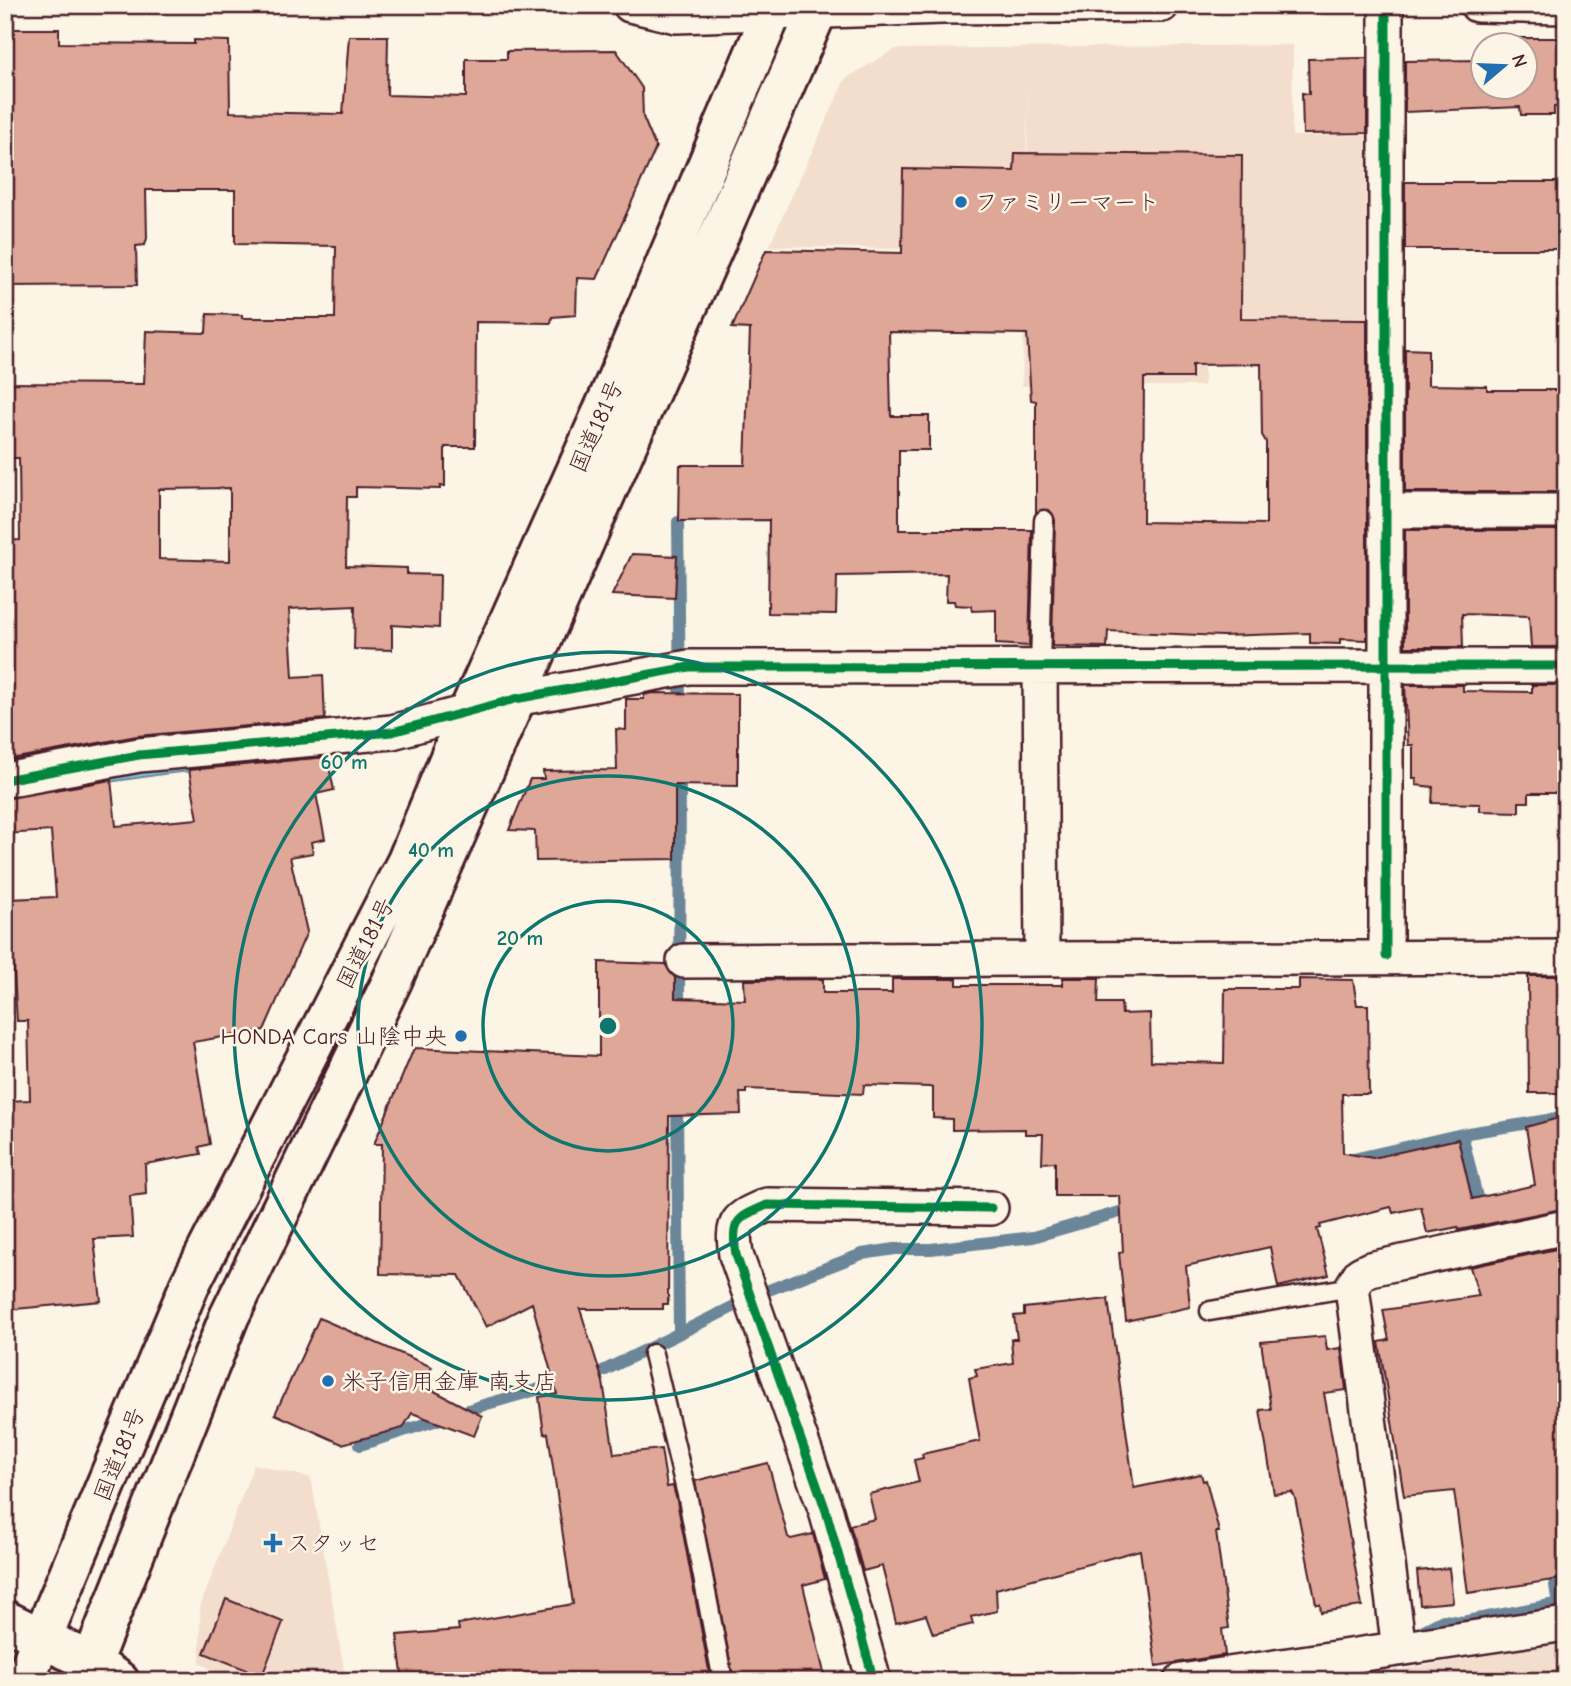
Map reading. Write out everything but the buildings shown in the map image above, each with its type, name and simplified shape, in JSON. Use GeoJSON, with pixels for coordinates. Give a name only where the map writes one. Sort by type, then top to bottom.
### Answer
{"type":"FeatureCollection","features":[{"type":"Feature","properties":{"kind":"main road","name":"国道181号"},"geometry":{"type":"LineString","coordinates":[[24,1681],[190,1284],[407,861],[469,711],[611,395],[773,9]]}},
{"type":"Feature","properties":{"kind":"main road","name":"国道181号"},"geometry":{"type":"LineString","coordinates":[[99,1675],[229,1317],[392,981],[818,9]]}},
{"type":"Feature","properties":{"kind":"main road"},"geometry":{"type":"LineString","coordinates":[[5,1620],[43,1638],[99,1675]]}},
{"type":"Feature","properties":{"kind":"street"},"geometry":{"type":"LineString","coordinates":[[630,5],[676,16],[773,9],[1162,5]]}},
{"type":"Feature","properties":{"kind":"street"},"geometry":{"type":"LineString","coordinates":[[1386,5],[1386,956]]}},
{"type":"Feature","properties":{"kind":"street"},"geometry":{"type":"LineString","coordinates":[[1477,5],[1566,7]]}},
{"type":"Feature","properties":{"kind":"street"},"geometry":{"type":"LineString","coordinates":[[1385,511],[1566,511]]}},
{"type":"Feature","properties":{"kind":"street"},"geometry":{"type":"LineString","coordinates":[[1040,666],[1042,959]]}},
{"type":"Feature","properties":{"kind":"street"},"geometry":{"type":"LineString","coordinates":[[5,780],[139,755],[381,733],[514,699],[690,667],[1566,666]]}},
{"type":"Feature","properties":{"kind":"street"},"geometry":{"type":"LineString","coordinates":[[684,961],[1566,957]]}},
{"type":"Feature","properties":{"kind":"street"},"geometry":{"type":"LineString","coordinates":[[874,1681],[826,1511],[736,1255],[732,1232],[740,1217],[767,1205],[991,1208]]}},
{"type":"Feature","properties":{"kind":"street"},"geometry":{"type":"LineString","coordinates":[[1399,1649],[1352,1287],[1360,1274],[1370,1269],[1566,1227]]}},
{"type":"Feature","properties":{"kind":"street"},"geometry":{"type":"LineString","coordinates":[[1181,1681],[1566,1624]]}},
{"type":"Feature","properties":{"kind":"lane"},"geometry":{"type":"LineString","coordinates":[[1040,666],[1044,520]]}},
{"type":"Feature","properties":{"kind":"lane"},"geometry":{"type":"LineString","coordinates":[[1210,1311],[1352,1287]]}},
{"type":"Feature","properties":{"kind":"lane"},"geometry":{"type":"LineString","coordinates":[[653,1354],[688,1499],[723,1681]]}},
{"type":"Feature","properties":{"kind":"shaded area"},"geometry":{"type":"Polygon","coordinates":[[[1293,45],[1292,136],[1371,135],[1372,319],[1204,317],[1204,386],[1022,386],[1029,79],[1023,252],[769,246],[845,79],[895,49],[1293,45]]]}},
{"type":"Feature","properties":{"kind":"shaded area","name":"スタッセ"},"geometry":{"type":"Polygon","coordinates":[[[254,1464],[311,1478],[346,1681],[230,1681],[200,1663],[200,1607],[254,1464]]]}},
{"type":"Feature","properties":{"kind":"shaded area"},"geometry":{"type":"Polygon","coordinates":[[[1566,1642],[1566,1681],[1330,1681],[1385,1668],[1387,1672],[1566,1642]]]}},
{"type":"Feature","properties":{"kind":"water"},"geometry":{"type":"Polygon","coordinates":[[[383,740],[391,749],[163,774],[33,793],[5,801],[5,790],[82,774],[383,740]]]}},
{"type":"Feature","properties":{"kind":"waterway"},"geometry":{"type":"LineString","coordinates":[[678,522],[680,707]]}},
{"type":"Feature","properties":{"kind":"waterway"},"geometry":{"type":"LineString","coordinates":[[679,1012],[680,771]]}},
{"type":"Feature","properties":{"kind":"waterway"},"geometry":{"type":"LineString","coordinates":[[677,1100],[679,1331]]}},
{"type":"Feature","properties":{"kind":"waterway"},"geometry":{"type":"LineString","coordinates":[[1349,1160],[1462,1134],[1566,1117]]}},
{"type":"Feature","properties":{"kind":"waterway"},"geometry":{"type":"LineString","coordinates":[[1462,1134],[1496,1277]]}},
{"type":"Feature","properties":{"kind":"waterway"},"geometry":{"type":"LineString","coordinates":[[360,1445],[487,1404],[603,1371],[761,1293],[862,1254],[1033,1237],[1137,1207]]}},
{"type":"Feature","properties":{"kind":"waterway"},"geometry":{"type":"LineString","coordinates":[[1552,1565],[1558,1605]]}},
{"type":"Feature","properties":{"kind":"waterway"},"geometry":{"type":"LineString","coordinates":[[1414,1635],[1443,1620],[1462,1622],[1565,1602]]}},
{"type":"Feature","properties":{"kind":"waterway"},"geometry":{"type":"LineString","coordinates":[[1301,1680],[1338,1675],[1351,1668]]}},
{"type":"Feature","properties":{"kind":"cycle path"},"geometry":{"type":"LineString","coordinates":[[1386,5],[1386,956]]}},
{"type":"Feature","properties":{"kind":"cycle path"},"geometry":{"type":"LineString","coordinates":[[5,780],[139,755],[392,732],[515,699],[689,667],[1566,666]]}},
{"type":"Feature","properties":{"kind":"cycle path"},"geometry":{"type":"LineString","coordinates":[[874,1681],[826,1511],[736,1255],[736,1227],[743,1217],[767,1205],[991,1208]]}},
{"type":"Feature","properties":{"kind":"place","name":"ファミリーマート"},"geometry":{"type":"Point","coordinates":[961,202]}},
{"type":"Feature","properties":{"kind":"place","name":"HONDA Cars 山陰中央"},"geometry":{"type":"Point","coordinates":[461,1036]}},
{"type":"Feature","properties":{"kind":"place","name":"米子信用金庫 南支店"},"geometry":{"type":"Point","coordinates":[328,1381]}},
{"type":"Feature","properties":{"kind":"place","name":"スタッセ"},"geometry":{"type":"Point","coordinates":[273,1543]}}]}
